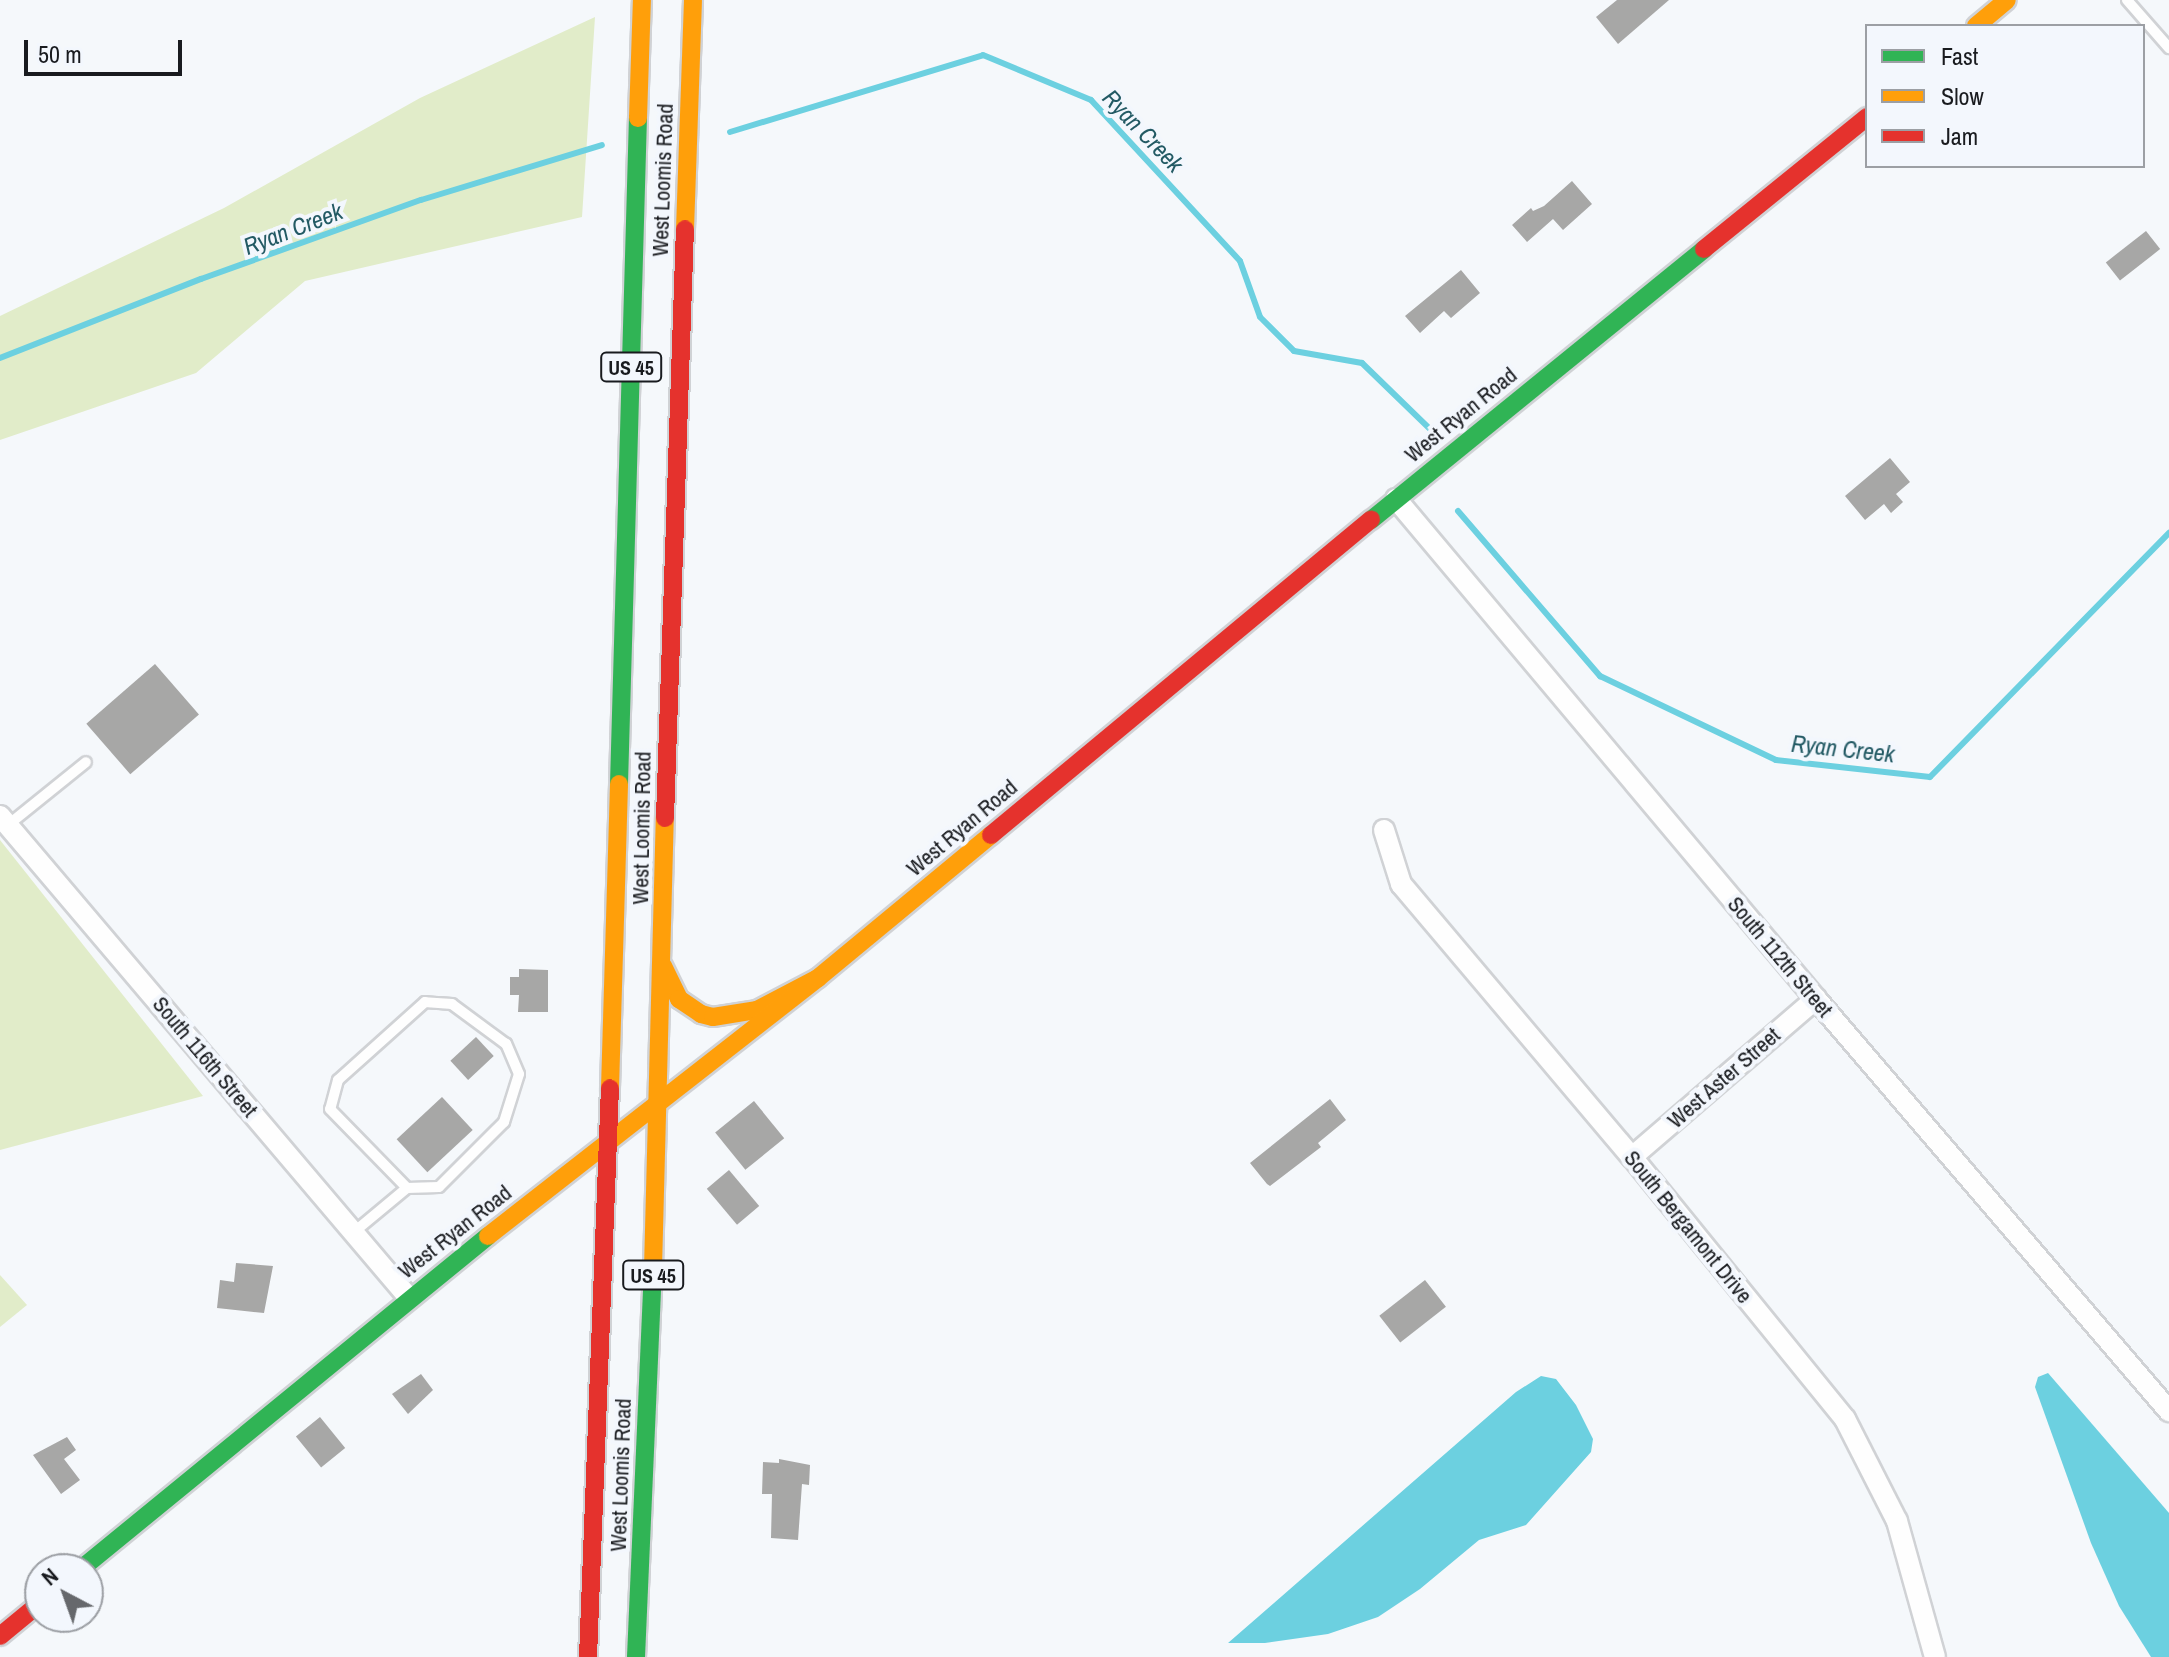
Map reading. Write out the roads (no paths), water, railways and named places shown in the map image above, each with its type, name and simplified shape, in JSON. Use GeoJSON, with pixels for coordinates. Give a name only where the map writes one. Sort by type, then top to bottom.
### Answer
{"type":"FeatureCollection","features":[{"type":"Feature","properties":{"kind":"main road","name":"West Loomis Road"},"geometry":{"type":"LineString","coordinates":[[636,1657],[616,1587],[608,1144],[643,412],[642,0]]}},
{"type":"Feature","properties":{"kind":"main road","name":"West Loomis Road"},"geometry":{"type":"LineString","coordinates":[[588,1657],[616,1587],[660,1101],[666,777],[693,0]]}},
{"type":"Feature","properties":{"kind":"main road"},"geometry":{"type":"LineString","coordinates":[[1978,24],[2007,0]]}},
{"type":"Feature","properties":{"kind":"main road","name":"West Ryan Road"},"geometry":{"type":"LineString","coordinates":[[100,1553],[409,1298],[818,978],[1396,499],[1865,119]]}},
{"type":"Feature","properties":{"kind":"main road"},"geometry":{"type":"LineString","coordinates":[[643,412],[680,412]]}},
{"type":"Feature","properties":{"kind":"main road"},"geometry":{"type":"LineString","coordinates":[[663,966],[679,999],[701,1014],[713,1017],[757,1010],[818,978]]}},
{"type":"Feature","properties":{"kind":"main road"},"geometry":{"type":"LineString","coordinates":[[0,1636],[24,1616]]}},
{"type":"Feature","properties":{"kind":"street","name":"South 112th Street"},"geometry":{"type":"LineString","coordinates":[[1396,499],[1816,999],[2169,1411]]}},
{"type":"Feature","properties":{"kind":"street","name":"South 116th Street"},"geometry":{"type":"LineString","coordinates":[[4,820],[409,1298]]}},
{"type":"Feature","properties":{"kind":"street","name":"South Bergamont Drive"},"geometry":{"type":"LineString","coordinates":[[1384,830],[1401,884],[1632,1157],[1845,1419],[1897,1521],[1935,1657]]}},
{"type":"Feature","properties":{"kind":"street","name":"West Aster Street"},"geometry":{"type":"LineString","coordinates":[[1632,1157],[1816,999]]}},
{"type":"Feature","properties":{"kind":"lane"},"geometry":{"type":"LineString","coordinates":[[2127,0],[2169,48]]}},
{"type":"Feature","properties":{"kind":"lane"},"geometry":{"type":"LineString","coordinates":[[4,820],[86,762]]}},
{"type":"Feature","properties":{"kind":"lane"},"geometry":{"type":"LineString","coordinates":[[354,1232],[407,1188],[439,1187],[504,1122],[519,1074],[506,1044],[452,1004],[425,1002],[338,1080],[330,1109],[407,1188]]}},
{"type":"Feature","properties":{"kind":"water"},"geometry":{"type":"Polygon","coordinates":[[[2048,1373],[2169,1513],[2169,1657],[2151,1657],[2119,1606],[2091,1543],[2035,1387],[2038,1377],[2048,1373]]]}},
{"type":"Feature","properties":{"kind":"water"},"geometry":{"type":"Polygon","coordinates":[[[1541,1376],[1556,1379],[1576,1405],[1593,1439],[1591,1452],[1526,1525],[1479,1540],[1420,1589],[1378,1617],[1328,1634],[1265,1643],[1228,1643],[1516,1392],[1541,1376]]]}},
{"type":"Feature","properties":{"kind":"waterway","name":"Ryan Creek"},"geometry":{"type":"LineString","coordinates":[[730,132],[983,55],[1091,100],[1240,261],[1260,317],[1294,351],[1362,363],[1434,433]]}},
{"type":"Feature","properties":{"kind":"waterway","name":"Ryan Creek"},"geometry":{"type":"LineString","coordinates":[[0,358],[201,279],[421,200],[602,145]]}},
{"type":"Feature","properties":{"kind":"waterway","name":"Ryan Creek"},"geometry":{"type":"LineString","coordinates":[[1458,511],[1600,676],[1776,760],[1930,777],[2169,533]]}}]}
